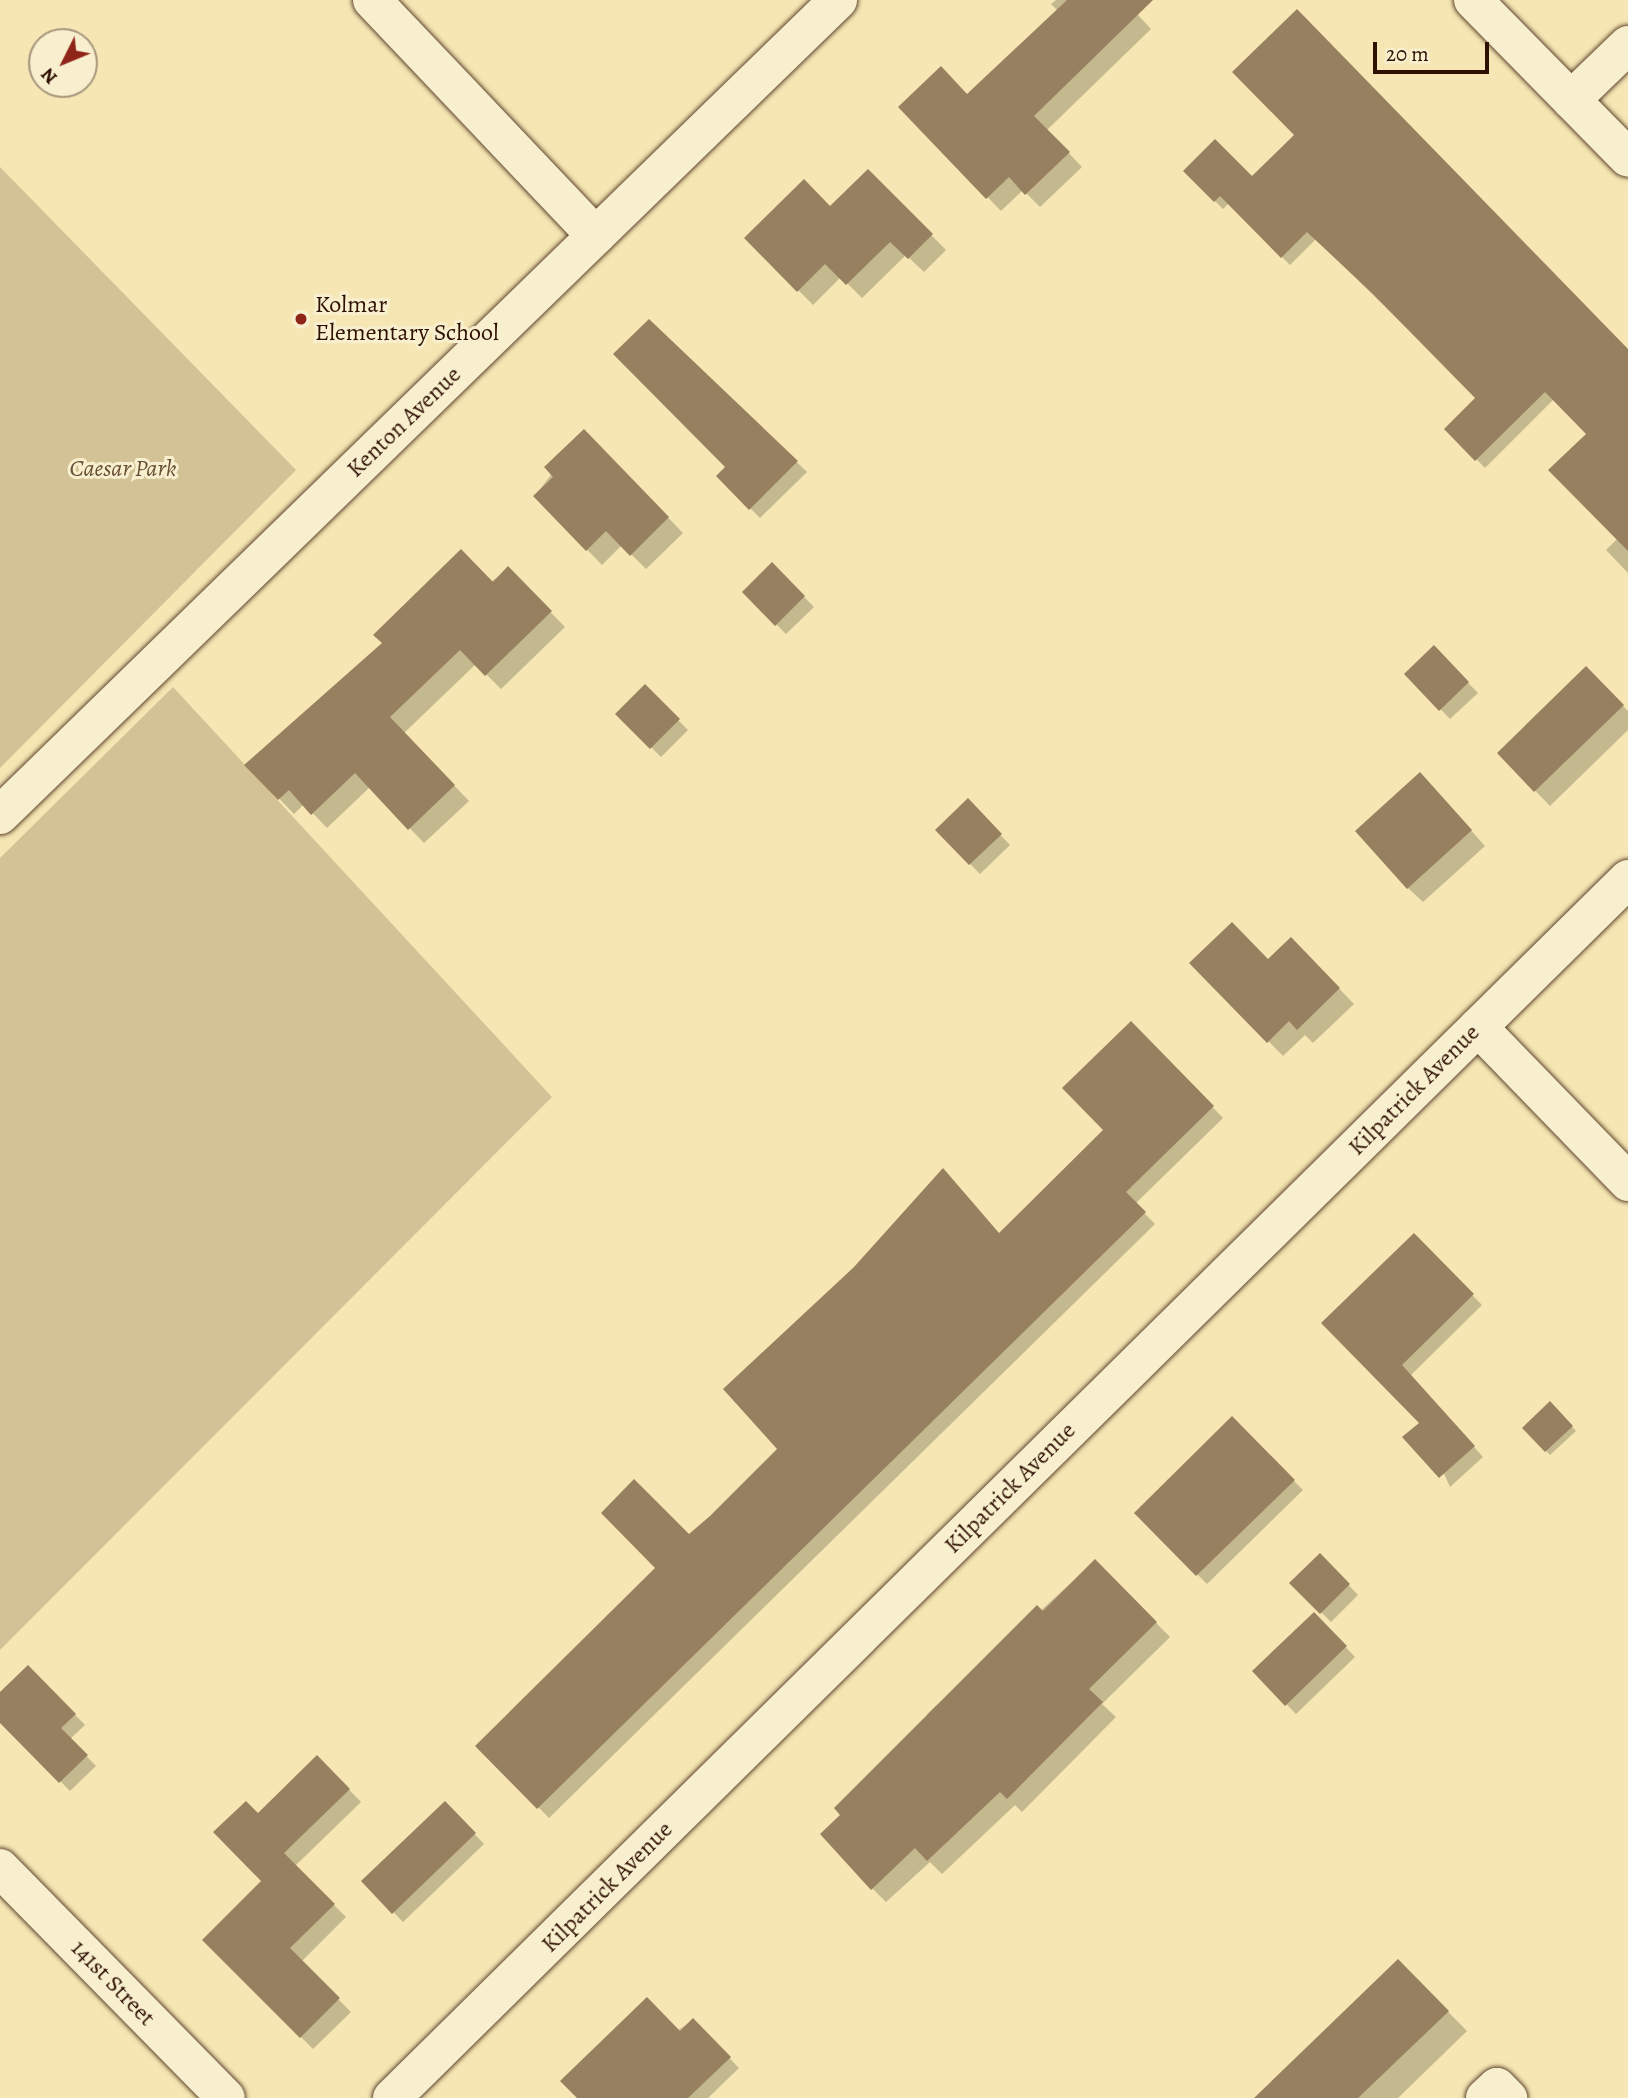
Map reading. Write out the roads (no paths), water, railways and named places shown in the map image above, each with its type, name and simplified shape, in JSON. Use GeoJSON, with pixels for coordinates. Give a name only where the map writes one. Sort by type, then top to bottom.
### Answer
{"type":"FeatureCollection","features":[{"type":"Feature","properties":{"kind":"street"},"geometry":{"type":"LineString","coordinates":[[372,0],[596,236]]}},
{"type":"Feature","properties":{"kind":"street","name":"Kenton Avenue"},"geometry":{"type":"LineString","coordinates":[[0,816],[838,0]]}},
{"type":"Feature","properties":{"kind":"street"},"geometry":{"type":"LineString","coordinates":[[1473,0],[1628,158]]}},
{"type":"Feature","properties":{"kind":"street"},"geometry":{"type":"LineString","coordinates":[[1571,100],[1628,45]]}},
{"type":"Feature","properties":{"kind":"street","name":"Kilpatrick Avenue"},"geometry":{"type":"LineString","coordinates":[[392,2098],[1628,879]]}},
{"type":"Feature","properties":{"kind":"street"},"geometry":{"type":"LineString","coordinates":[[1478,1027],[1628,1182]]}},
{"type":"Feature","properties":{"kind":"street","name":"141st Street"},"geometry":{"type":"LineString","coordinates":[[0,1868],[226,2098]]}},
{"type":"Feature","properties":{"kind":"street"},"geometry":{"type":"LineString","coordinates":[[1485,2098],[1497,2087],[1508,2098]]}},
{"type":"Feature","properties":{"kind":"place","name":"Kolmar Elementary School"},"geometry":{"type":"Point","coordinates":[301,319]}},
{"type":"Feature","properties":{"kind":"park label","name":"Caesar Park"},"geometry":{"type":"Point","coordinates":[123,469]}}]}
